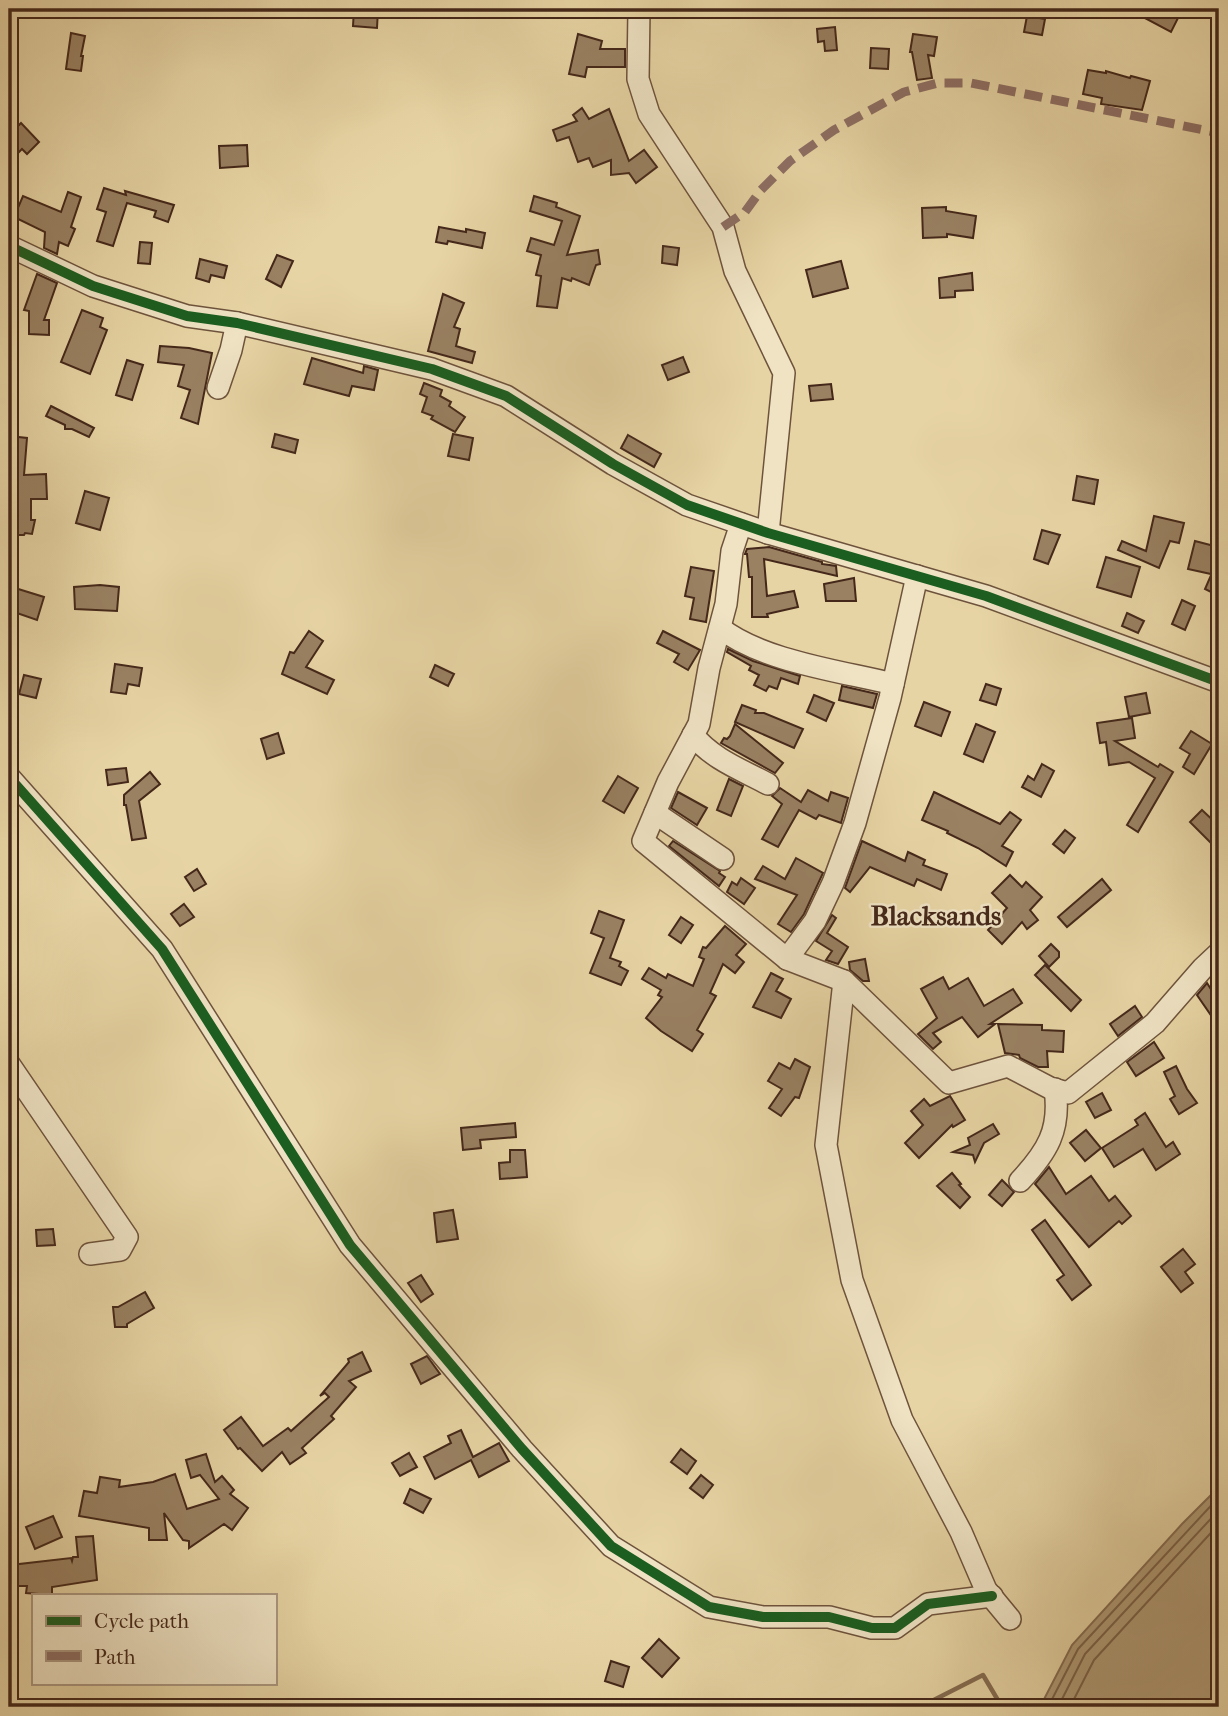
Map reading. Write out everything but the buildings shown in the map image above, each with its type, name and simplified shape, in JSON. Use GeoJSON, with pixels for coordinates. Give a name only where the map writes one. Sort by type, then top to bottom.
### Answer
{"type":"FeatureCollection","features":[{"type":"Feature","properties":{"kind":"street"},"geometry":{"type":"LineString","coordinates":[[639,9],[638,79],[649,114],[723,227],[735,271],[784,373],[768,533]]}},
{"type":"Feature","properties":{"kind":"street"},"geometry":{"type":"LineString","coordinates":[[9,246],[93,286],[187,316],[237,323],[432,369],[506,396],[613,464],[687,505],[768,533],[986,596],[1219,682]]}},
{"type":"Feature","properties":{"kind":"street"},"geometry":{"type":"LineString","coordinates":[[218,388],[232,351],[237,323]]}},
{"type":"Feature","properties":{"kind":"street"},"geometry":{"type":"LineString","coordinates":[[741,524],[732,551],[726,604],[699,724],[668,782],[643,841],[787,959],[844,981],[949,1083],[1008,1066],[1055,1090],[1068,1093],[1155,1023],[1219,953]]}},
{"type":"Feature","properties":{"kind":"street"},"geometry":{"type":"LineString","coordinates":[[787,959],[815,922],[833,883],[868,780],[917,576]]}},
{"type":"Feature","properties":{"kind":"street"},"geometry":{"type":"LineString","coordinates":[[720,628],[733,638],[758,650],[892,684]]}},
{"type":"Feature","properties":{"kind":"street"},"geometry":{"type":"LineString","coordinates":[[693,735],[702,746],[722,760],[768,784]]}},
{"type":"Feature","properties":{"kind":"street"},"geometry":{"type":"LineString","coordinates":[[9,777],[162,949],[350,1245],[522,1449],[611,1546],[709,1606],[763,1618],[829,1617],[872,1628],[895,1628],[928,1604],[992,1597]]}},
{"type":"Feature","properties":{"kind":"street"},"geometry":{"type":"LineString","coordinates":[[655,813],[723,859]]}},
{"type":"Feature","properties":{"kind":"street"},"geometry":{"type":"LineString","coordinates":[[844,981],[826,1145],[852,1280],[902,1420],[961,1532],[986,1590],[1010,1619]]}},
{"type":"Feature","properties":{"kind":"street"},"geometry":{"type":"LineString","coordinates":[[9,1064],[127,1237],[120,1250],[90,1254]]}},
{"type":"Feature","properties":{"kind":"street"},"geometry":{"type":"LineString","coordinates":[[1020,1181],[1033,1167],[1053,1135],[1058,1111],[1055,1090]]}},
{"type":"Feature","properties":{"kind":"water"},"geometry":{"type":"Polygon","coordinates":[[[1219,1487],[1219,1707],[1040,1707],[1072,1645],[1219,1487]]]}},
{"type":"Feature","properties":{"kind":"waterway"},"geometry":{"type":"LineString","coordinates":[[920,1707],[983,1675],[1002,1707]]}},
{"type":"Feature","properties":{"kind":"marked path"},"geometry":{"type":"LineString","coordinates":[[723,227],[745,212],[761,190],[790,161],[834,130],[904,92],[938,83],[971,83],[1219,133]]}},
{"type":"Feature","properties":{"kind":"cycle path"},"geometry":{"type":"LineString","coordinates":[[9,246],[93,286],[187,316],[237,323],[432,369],[506,396],[613,464],[687,505],[768,533],[986,596],[1219,682]]}},
{"type":"Feature","properties":{"kind":"cycle path"},"geometry":{"type":"LineString","coordinates":[[9,777],[162,949],[350,1245],[522,1449],[611,1546],[709,1607],[763,1617],[829,1617],[872,1628],[895,1628],[928,1604],[992,1596]]}},
{"type":"Feature","properties":{"kind":"district","name":"Blacksands"},"geometry":{"type":"Point","coordinates":[936,915]}}]}
